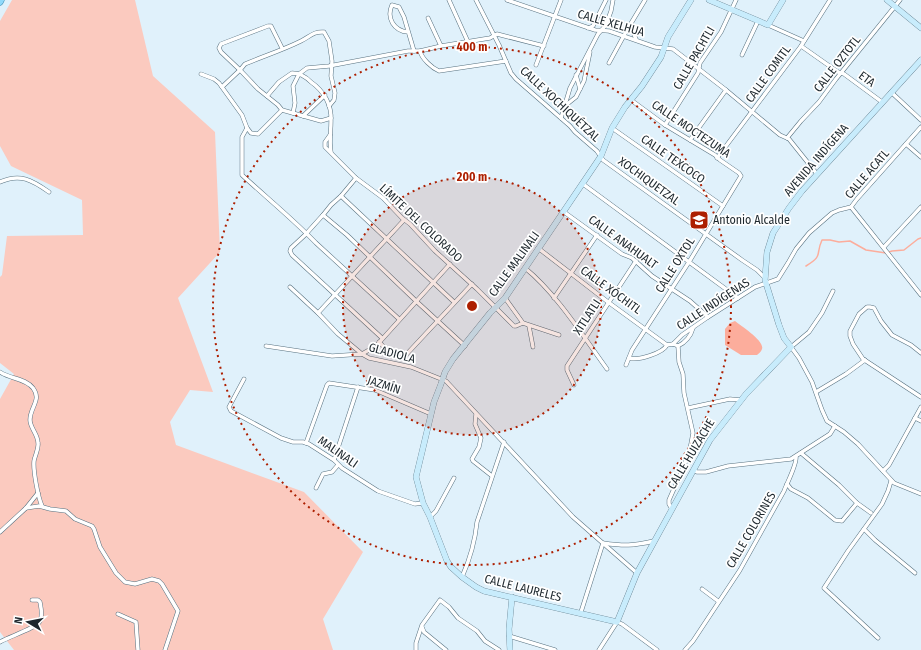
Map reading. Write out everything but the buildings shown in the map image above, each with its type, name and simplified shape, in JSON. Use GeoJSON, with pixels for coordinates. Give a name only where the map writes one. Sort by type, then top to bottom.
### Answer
{"type":"FeatureCollection","features":[{"type":"Feature","properties":{"kind":"street"},"geometry":{"type":"LineString","coordinates":[[448,0],[468,42]]}},
{"type":"Feature","properties":{"kind":"street","name":"CALLE XOCHIQUÉTZAL"},"geometry":{"type":"LineString","coordinates":[[476,0],[511,73],[601,156]]}},
{"type":"Feature","properties":{"kind":"street","name":"CALLE XELHUA"},"geometry":{"type":"LineString","coordinates":[[507,0],[588,28],[609,31],[636,39],[655,47],[665,48]]}},
{"type":"Feature","properties":{"kind":"street"},"geometry":{"type":"LineString","coordinates":[[536,65],[561,0]]}},
{"type":"Feature","properties":{"kind":"street"},"geometry":{"type":"LineString","coordinates":[[588,28],[593,26],[606,0]]}},
{"type":"Feature","properties":{"kind":"street"},"geometry":{"type":"LineString","coordinates":[[561,118],[570,88],[598,34],[606,25],[613,0]]}},
{"type":"Feature","properties":{"kind":"street"},"geometry":{"type":"LineString","coordinates":[[609,63],[645,0]]}},
{"type":"Feature","properties":{"kind":"street","name":"CALLE MALINALI"},"geometry":{"type":"LineString","coordinates":[[423,503],[416,477],[434,402],[446,370],[505,298],[583,184],[601,156],[612,128],[650,75],[661,57],[668,37],[691,0]]}},
{"type":"Feature","properties":{"kind":"street"},"geometry":{"type":"LineString","coordinates":[[709,0],[804,41]]}},
{"type":"Feature","properties":{"kind":"street","name":"CALLE PACHTLI"},"geometry":{"type":"LineString","coordinates":[[666,125],[698,73],[700,63],[720,32],[736,0]]}},
{"type":"Feature","properties":{"kind":"street"},"geometry":{"type":"LineString","coordinates":[[768,25],[783,0]]}},
{"type":"Feature","properties":{"kind":"street","name":"CALLE COMITL"},"geometry":{"type":"LineString","coordinates":[[718,158],[801,46],[830,0]]}},
{"type":"Feature","properties":{"kind":"street"},"geometry":{"type":"LineString","coordinates":[[887,0],[921,28]]}},
{"type":"Feature","properties":{"kind":"street","name":"CALLE OZTOTL"},"geometry":{"type":"LineString","coordinates":[[787,138],[819,102],[900,0]]}},
{"type":"Feature","properties":{"kind":"street"},"geometry":{"type":"LineString","coordinates":[[408,32],[396,29],[394,26],[390,14],[391,7],[393,5],[400,8],[406,22],[414,51]]}},
{"type":"Feature","properties":{"kind":"street"},"geometry":{"type":"LineString","coordinates":[[428,18],[441,46]]}},
{"type":"Feature","properties":{"kind":"street"},"geometry":{"type":"LineString","coordinates":[[742,55],[758,21]]}},
{"type":"Feature","properties":{"kind":"street"},"geometry":{"type":"LineString","coordinates":[[630,25],[636,39]]}},
{"type":"Feature","properties":{"kind":"street"},"geometry":{"type":"LineString","coordinates":[[267,96],[279,82],[292,73],[299,74],[320,88],[325,95],[331,118],[321,121],[282,110],[267,96],[221,52],[219,48],[220,45],[271,26],[282,48]]}},
{"type":"Feature","properties":{"kind":"street"},"geometry":{"type":"LineString","coordinates":[[222,87],[246,64],[301,41],[311,35],[322,32],[325,33],[328,39],[332,65],[331,76],[335,96],[334,100],[329,106]]}},
{"type":"Feature","properties":{"kind":"street"},"geometry":{"type":"LineString","coordinates":[[293,113],[295,99],[293,87],[299,74],[308,67],[332,65],[420,51],[490,38],[499,34],[544,46]]}},
{"type":"Feature","properties":{"kind":"street","name":"ETA"},"geometry":{"type":"LineString","coordinates":[[801,46],[841,74],[844,74],[882,102]]}},
{"type":"Feature","properties":{"kind":"street"},"geometry":{"type":"LineString","coordinates":[[665,48],[673,49],[699,68],[780,135],[787,138],[817,174]]}},
{"type":"Feature","properties":{"kind":"street"},"geometry":{"type":"LineString","coordinates":[[420,51],[422,57],[440,71],[506,61]]}},
{"type":"Feature","properties":{"kind":"street"},"geometry":{"type":"LineString","coordinates":[[566,105],[576,97],[580,89],[586,74],[590,54],[589,51]]}},
{"type":"Feature","properties":{"kind":"street","name":"AVENIDA INDÍGENA"},"geometry":{"type":"LineString","coordinates":[[921,60],[795,200],[775,229],[767,252],[765,281],[778,326],[784,338],[799,358],[816,392],[826,418],[858,444],[891,481],[921,494]]}},
{"type":"Feature","properties":{"kind":"street"},"geometry":{"type":"LineString","coordinates":[[201,74],[217,80],[242,116],[251,133],[258,134],[282,110]]}},
{"type":"Feature","properties":{"kind":"street"},"geometry":{"type":"LineString","coordinates":[[576,75],[580,89]]}},
{"type":"Feature","properties":{"kind":"street"},"geometry":{"type":"LineString","coordinates":[[690,140],[726,90]]}},
{"type":"Feature","properties":{"kind":"street"},"geometry":{"type":"LineString","coordinates":[[891,92],[921,120]]}},
{"type":"Feature","properties":{"kind":"street"},"geometry":{"type":"LineString","coordinates":[[303,116],[325,95]]}},
{"type":"Feature","properties":{"kind":"street","name":"CALLE MOCTEZUMA"},"geometry":{"type":"LineString","coordinates":[[631,100],[741,175]]}},
{"type":"Feature","properties":{"kind":"street","name":"LÍMITE DEL COLORADO"},"geometry":{"type":"LineString","coordinates":[[331,118],[330,135],[325,144],[331,153],[356,178],[382,198],[410,224],[435,251],[472,284],[514,326],[523,323]]}},
{"type":"Feature","properties":{"kind":"street","name":"CALLE ACATL"},"geometry":{"type":"LineString","coordinates":[[765,281],[778,279],[796,248],[809,233],[832,214],[839,210],[851,207],[921,127]]}},
{"type":"Feature","properties":{"kind":"street"},"geometry":{"type":"LineString","coordinates":[[247,128],[242,137],[242,175],[399,319]]}},
{"type":"Feature","properties":{"kind":"street","name":"CALLE TEXCOCO"},"geometry":{"type":"LineString","coordinates":[[612,128],[723,206]]}},
{"type":"Feature","properties":{"kind":"street"},"geometry":{"type":"LineString","coordinates":[[906,144],[921,157]]}},
{"type":"Feature","properties":{"kind":"street","name":"XOCHIQUETZAL"},"geometry":{"type":"LineString","coordinates":[[601,156],[603,160],[757,270],[765,281]]}},
{"type":"Feature","properties":{"kind":"street","name":"CALLE OXTOL"},"geometry":{"type":"LineString","coordinates":[[626,365],[632,350],[689,262],[741,175]]}},
{"type":"Feature","properties":{"kind":"street"},"geometry":{"type":"LineString","coordinates":[[0,182],[8,178],[20,177],[30,180],[49,192]]}},
{"type":"Feature","properties":{"kind":"street"},"geometry":{"type":"LineString","coordinates":[[356,178],[323,216],[291,248],[290,252],[382,338]]}},
{"type":"Feature","properties":{"kind":"street"},"geometry":{"type":"LineString","coordinates":[[583,184],[738,298]]}},
{"type":"Feature","properties":{"kind":"street"},"geometry":{"type":"LineString","coordinates":[[341,196],[454,302]]}},
{"type":"Feature","properties":{"kind":"street"},"geometry":{"type":"LineString","coordinates":[[851,207],[921,295]]}},
{"type":"Feature","properties":{"kind":"street"},"geometry":{"type":"LineString","coordinates":[[884,247],[921,207]]}},
{"type":"Feature","properties":{"kind":"street","name":"CALLE ANAHUALT"},"geometry":{"type":"LineString","coordinates":[[564,212],[597,234],[622,254],[636,261],[652,276],[690,301],[708,317]]}},
{"type":"Feature","properties":{"kind":"street"},"geometry":{"type":"LineString","coordinates":[[323,216],[347,235],[465,346]]}},
{"type":"Feature","properties":{"kind":"street"},"geometry":{"type":"LineString","coordinates":[[318,313],[404,220]]}},
{"type":"Feature","properties":{"kind":"street"},"geometry":{"type":"LineString","coordinates":[[554,298],[597,234]]}},
{"type":"Feature","properties":{"kind":"street","name":"CALLE XÓCHITL"},"geometry":{"type":"LineString","coordinates":[[538,248],[667,345]]}},
{"type":"Feature","properties":{"kind":"street","name":"XITLATLI"},"geometry":{"type":"LineString","coordinates":[[574,385],[567,370],[567,366],[636,261]]}},
{"type":"Feature","properties":{"kind":"street"},"geometry":{"type":"LineString","coordinates":[[290,287],[338,334],[362,354],[373,349],[450,264]]}},
{"type":"Feature","properties":{"kind":"street"},"geometry":{"type":"LineString","coordinates":[[525,268],[539,280],[554,298],[606,369]]}},
{"type":"Feature","properties":{"kind":"street","name":"CALLE INDÍGENAS"},"geometry":{"type":"LineString","coordinates":[[675,345],[682,335],[765,281]]}},
{"type":"Feature","properties":{"kind":"street"},"geometry":{"type":"LineString","coordinates":[[402,358],[406,356],[472,284]]}},
{"type":"Feature","properties":{"kind":"street","name":"CALLE HUIZACHE"},"geometry":{"type":"LineString","coordinates":[[599,650],[620,618],[637,573],[716,431],[741,400],[791,348],[809,332],[822,313],[833,291]]}},
{"type":"Feature","properties":{"kind":"street"},"geometry":{"type":"LineString","coordinates":[[505,298],[523,323],[559,334]]}},
{"type":"Feature","properties":{"kind":"street"},"geometry":{"type":"LineString","coordinates":[[921,353],[892,335],[878,318],[874,308],[867,307],[859,314],[850,331],[854,348],[865,360],[921,398]]}},
{"type":"Feature","properties":{"kind":"street"},"geometry":{"type":"LineString","coordinates":[[529,326],[533,346]]}},
{"type":"Feature","properties":{"kind":"street"},"geometry":{"type":"LineString","coordinates":[[629,358],[633,359],[653,354],[663,350],[667,345],[675,345],[684,342],[692,333],[693,328]]}},
{"type":"Feature","properties":{"kind":"street"},"geometry":{"type":"LineString","coordinates":[[379,342],[393,355],[402,358]]}},
{"type":"Feature","properties":{"kind":"street"},"geometry":{"type":"LineString","coordinates":[[672,509],[669,504],[669,500],[684,466],[693,436],[692,424],[684,393],[683,374],[675,345]]}},
{"type":"Feature","properties":{"kind":"street","name":"GLADIOLA"},"geometry":{"type":"LineString","coordinates":[[266,346],[332,356],[362,354],[369,358],[411,367],[443,379]]}},
{"type":"Feature","properties":{"kind":"street"},"geometry":{"type":"LineString","coordinates":[[401,365],[402,358]]}},
{"type":"Feature","properties":{"kind":"street"},"geometry":{"type":"LineString","coordinates":[[816,392],[846,374],[865,360]]}},
{"type":"Feature","properties":{"kind":"street"},"geometry":{"type":"LineString","coordinates":[[0,372],[6,376],[28,383],[36,394],[37,400],[31,412],[30,420],[38,442],[34,466],[38,493],[42,506]]}},
{"type":"Feature","properties":{"kind":"street","name":"MALINALI"},"geometry":{"type":"LineString","coordinates":[[244,379],[229,407],[230,410],[281,438],[293,442],[306,443],[382,493],[415,504],[423,503]]}},
{"type":"Feature","properties":{"kind":"street"},"geometry":{"type":"LineString","coordinates":[[443,379],[504,442],[573,517],[637,573]]}},
{"type":"Feature","properties":{"kind":"street","name":"JAZMÍN"},"geometry":{"type":"LineString","coordinates":[[306,443],[328,383],[374,390],[431,414]]}},
{"type":"Feature","properties":{"kind":"street"},"geometry":{"type":"LineString","coordinates":[[334,460],[348,424],[358,387]]}},
{"type":"Feature","properties":{"kind":"street"},"geometry":{"type":"LineString","coordinates":[[688,408],[730,399],[741,400]]}},
{"type":"Feature","properties":{"kind":"street"},"geometry":{"type":"LineString","coordinates":[[883,471],[889,465],[921,407]]}},
{"type":"Feature","properties":{"kind":"street"},"geometry":{"type":"LineString","coordinates":[[476,414],[475,424],[481,438],[479,447],[472,459],[492,476]]}},
{"type":"Feature","properties":{"kind":"street"},"geometry":{"type":"LineString","coordinates":[[915,418],[921,421]]}},
{"type":"Feature","properties":{"kind":"street"},"geometry":{"type":"LineString","coordinates":[[693,470],[697,472],[706,472],[728,466],[788,460],[796,457],[830,434],[835,426]]}},
{"type":"Feature","properties":{"kind":"street"},"geometry":{"type":"LineString","coordinates":[[462,577],[476,535],[477,522],[504,442]]}},
{"type":"Feature","properties":{"kind":"street"},"geometry":{"type":"LineString","coordinates":[[801,453],[871,513]]}},
{"type":"Feature","properties":{"kind":"street","name":"CALLE COLORINES"},"geometry":{"type":"LineString","coordinates":[[686,650],[740,570],[784,491],[796,465],[796,457]]}},
{"type":"Feature","properties":{"kind":"street"},"geometry":{"type":"LineString","coordinates":[[316,488],[323,474],[332,472],[338,464]]}},
{"type":"Feature","properties":{"kind":"street"},"geometry":{"type":"LineString","coordinates":[[430,517],[436,511],[454,478]]}},
{"type":"Feature","properties":{"kind":"street"},"geometry":{"type":"LineString","coordinates":[[878,638],[824,588],[848,551],[882,504],[891,481]]}},
{"type":"Feature","properties":{"kind":"street"},"geometry":{"type":"LineString","coordinates":[[787,483],[791,489],[808,498],[835,520],[842,521],[857,502]]}},
{"type":"Feature","properties":{"kind":"street"},"geometry":{"type":"LineString","coordinates":[[0,532],[26,508],[38,493]]}},
{"type":"Feature","properties":{"kind":"street","name":"CALLE LAURELES"},"geometry":{"type":"LineString","coordinates":[[423,503],[447,561],[462,577],[480,589],[536,603],[581,612],[617,622],[622,624],[657,650]]}},
{"type":"Feature","properties":{"kind":"street"},"geometry":{"type":"LineString","coordinates":[[26,508],[42,506],[50,509],[66,511],[75,519],[93,528],[100,547],[116,573],[125,582],[135,584],[150,579],[156,580],[162,584],[178,611],[165,650]]}},
{"type":"Feature","properties":{"kind":"street"},"geometry":{"type":"LineString","coordinates":[[864,529],[915,573]]}},
{"type":"Feature","properties":{"kind":"street"},"geometry":{"type":"LineString","coordinates":[[603,543],[636,546],[654,541]]}},
{"type":"Feature","properties":{"kind":"street"},"geometry":{"type":"LineString","coordinates":[[581,612],[603,543]]}},
{"type":"Feature","properties":{"kind":"street"},"geometry":{"type":"LineString","coordinates":[[702,588],[718,601]]}},
{"type":"Feature","properties":{"kind":"street"},"geometry":{"type":"LineString","coordinates":[[510,650],[509,636],[512,597]]}},
{"type":"Feature","properties":{"kind":"street"},"geometry":{"type":"LineString","coordinates":[[0,642],[10,636],[35,627],[39,624],[42,615],[40,602],[38,600],[32,600]]}},
{"type":"Feature","properties":{"kind":"street"},"geometry":{"type":"LineString","coordinates":[[416,650],[416,643],[422,627],[438,602],[441,600],[458,618],[473,627],[486,641],[498,650]]}},
{"type":"Feature","properties":{"kind":"street"},"geometry":{"type":"LineString","coordinates":[[118,614],[136,622],[138,650]]}},
{"type":"Feature","properties":{"kind":"street"},"geometry":{"type":"LineString","coordinates":[[422,627],[424,632],[446,650]]}},
{"type":"Feature","properties":{"kind":"street"},"geometry":{"type":"LineString","coordinates":[[509,636],[555,650]]}},
{"type":"Feature","properties":{"kind":"shaded area"},"geometry":{"type":"Polygon","coordinates":[[[12,0],[135,0],[153,76],[215,132],[220,252],[178,298],[213,392],[190,390],[170,422],[176,445],[304,492],[363,552],[323,619],[333,650],[14,650],[0,632],[0,399],[14,374],[0,363],[0,277],[2,275],[7,236],[83,235],[82,200],[11,166],[0,146],[0,21],[12,0]]]}},
{"type":"Feature","properties":{"kind":"shaded area"},"geometry":{"type":"Polygon","coordinates":[[[735,321],[760,342],[762,349],[757,355],[741,355],[725,345],[725,329],[730,323],[735,321]]]}},
{"type":"Feature","properties":{"kind":"waterway"},"geometry":{"type":"LineString","coordinates":[[806,266],[817,257],[822,240],[839,242],[850,241],[866,250],[886,253],[904,250],[921,238]]}},
{"type":"Feature","properties":{"kind":"place","name":"Antonio Alcalde"},"geometry":{"type":"Point","coordinates":[699,220]}}]}
